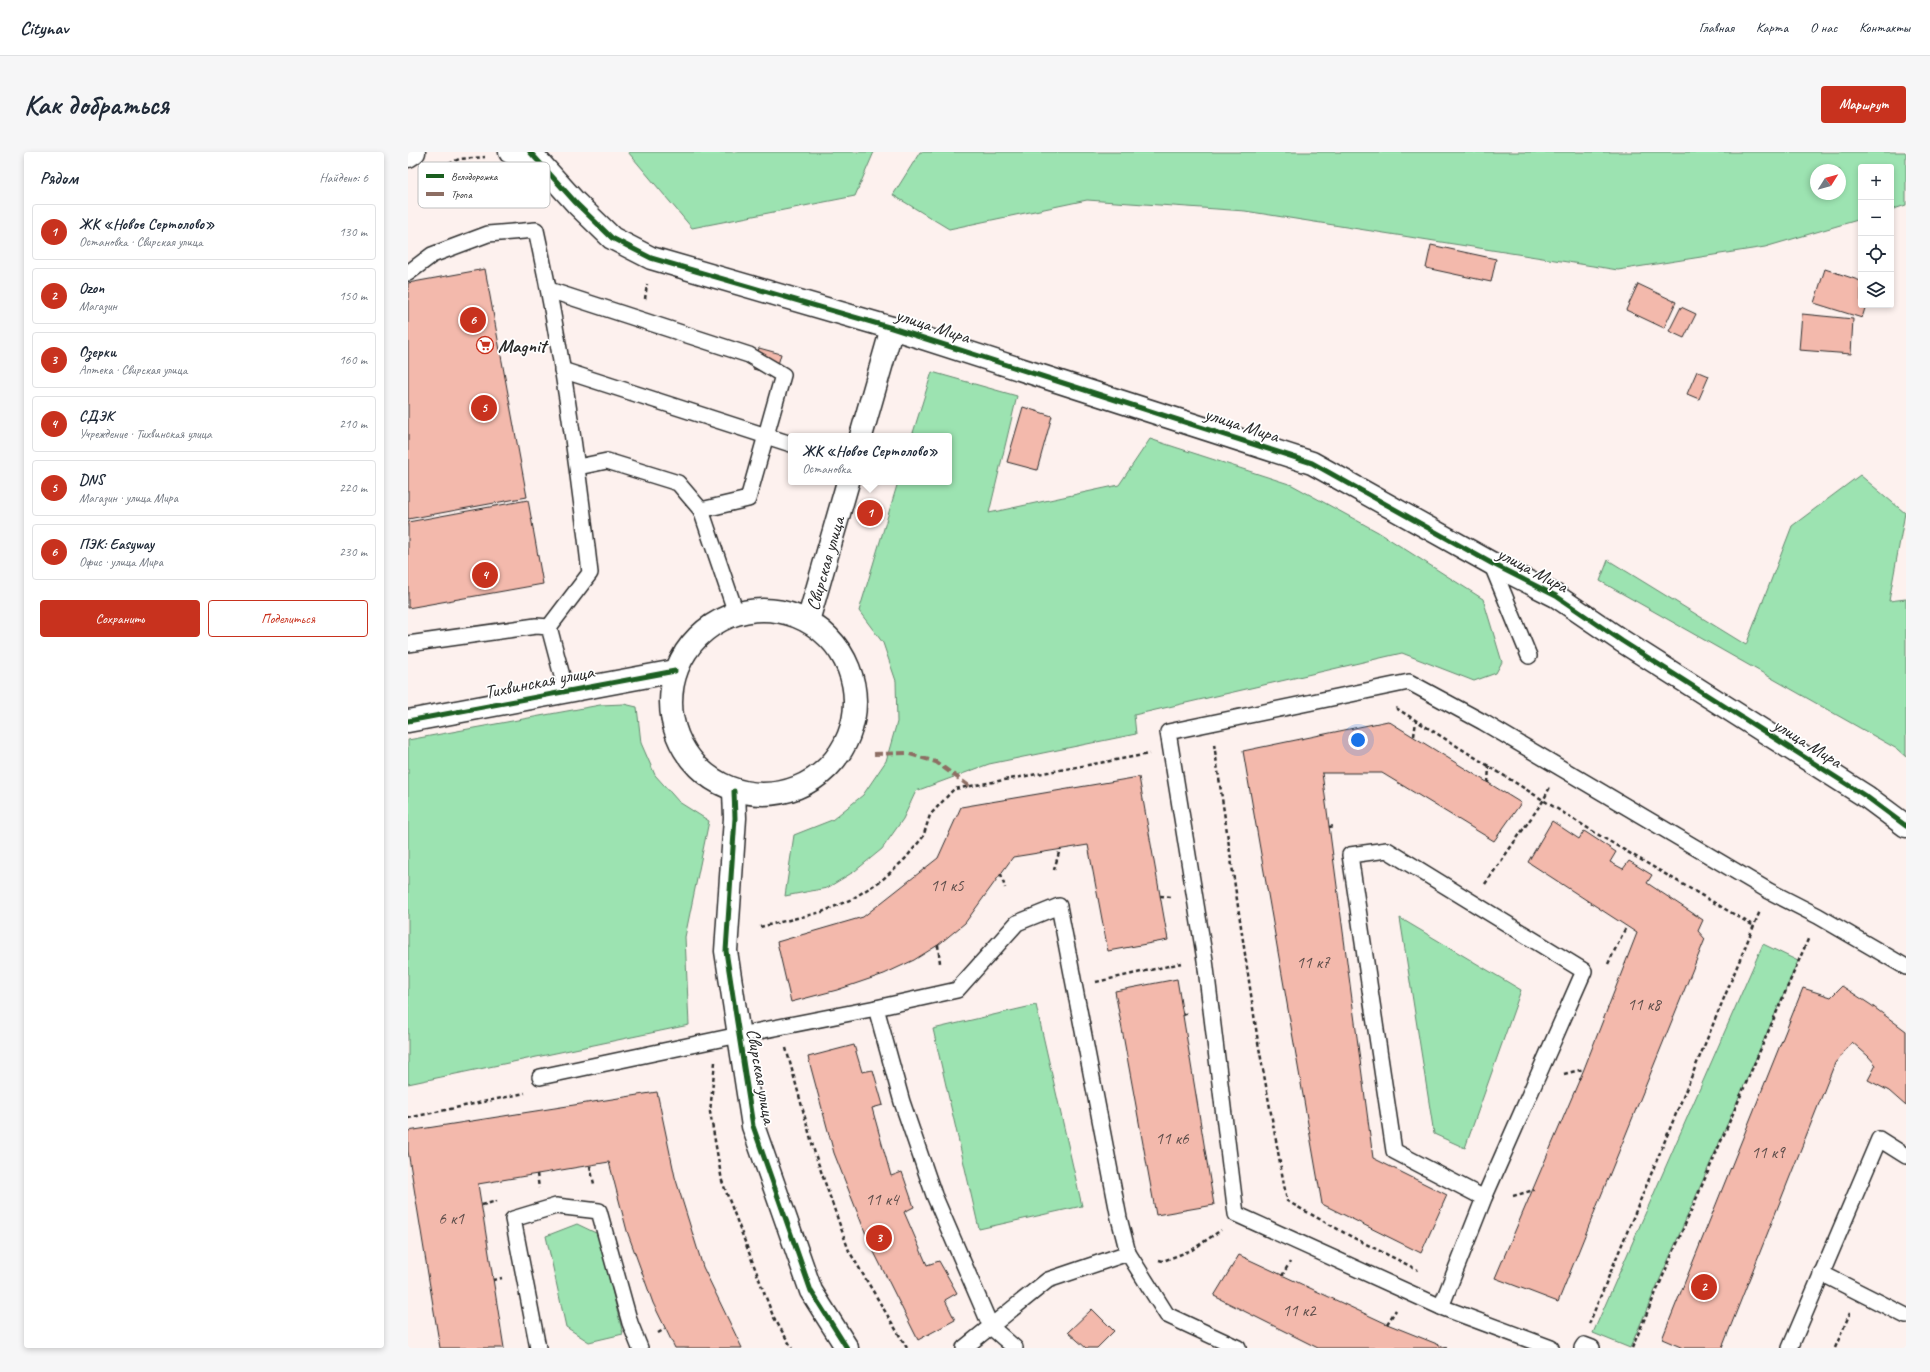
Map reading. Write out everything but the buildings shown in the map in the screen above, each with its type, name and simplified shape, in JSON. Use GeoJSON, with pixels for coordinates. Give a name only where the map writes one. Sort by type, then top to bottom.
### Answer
{"type":"FeatureCollection","features":[{"type":"Feature","properties":{"kind":"street"},"geometry":{"type":"LineString","coordinates":[[408,156],[414,152]]}},
{"type":"Feature","properties":{"kind":"street"},"geometry":{"type":"LineString","coordinates":[[510,152],[537,157]]}},
{"type":"Feature","properties":{"kind":"street","name":"улица Мира"},"geometry":{"type":"LineString","coordinates":[[550,171],[612,238],[651,258],[892,328],[1312,463],[1491,563],[1556,596],[1622,641],[1867,797],[1906,826]]}},
{"type":"Feature","properties":{"kind":"street"},"geometry":{"type":"LineString","coordinates":[[862,433],[892,328]]}},
{"type":"Feature","properties":{"kind":"street","name":"Свирская улица"},"geometry":{"type":"LineString","coordinates":[[808,621],[847,485]]}},
{"type":"Feature","properties":{"kind":"street"},"geometry":{"type":"LineString","coordinates":[[761,609],[786,612],[808,621],[838,646],[854,682],[855,721],[839,757],[810,783],[773,795],[734,791],[702,773],[680,743],[670,708],[675,671],[689,646],[710,626],[736,613],[761,609]]}},
{"type":"Feature","properties":{"kind":"street","name":"Тихвинская улица"},"geometry":{"type":"LineString","coordinates":[[408,721],[675,671]]}},
{"type":"Feature","properties":{"kind":"street","name":"Свирская улица"},"geometry":{"type":"LineString","coordinates":[[734,791],[735,818],[726,951],[753,1126],[811,1291],[847,1348]]}},
{"type":"Feature","properties":{"kind":"lane"},"geometry":{"type":"LineString","coordinates":[[408,273],[432,255],[488,234],[536,230],[549,290],[578,467],[590,573],[549,626]]}},
{"type":"Feature","properties":{"kind":"lane"},"geometry":{"type":"LineString","coordinates":[[549,290],[750,355],[783,375],[748,499],[701,510]]}},
{"type":"Feature","properties":{"kind":"lane"},"geometry":{"type":"LineString","coordinates":[[562,370],[788,443]]}},
{"type":"Feature","properties":{"kind":"lane"},"geometry":{"type":"LineString","coordinates":[[578,467],[607,461],[678,483],[701,510],[736,613]]}},
{"type":"Feature","properties":{"kind":"lane"},"geometry":{"type":"LineString","coordinates":[[1491,563],[1529,656]]}},
{"type":"Feature","properties":{"kind":"lane"},"geometry":{"type":"LineString","coordinates":[[408,644],[536,626],[549,626]]}},
{"type":"Feature","properties":{"kind":"lane"},"geometry":{"type":"LineString","coordinates":[[549,626],[566,691]]}},
{"type":"Feature","properties":{"kind":"lane"},"geometry":{"type":"LineString","coordinates":[[1551,1348],[1441,1307],[1236,1214],[1204,960],[1168,732],[1409,682],[1484,722],[1559,768],[1769,891],[1818,916],[1906,967]]}},
{"type":"Feature","properties":{"kind":"lane"},"geometry":{"type":"LineString","coordinates":[[1441,1307],[1484,1198],[1584,971],[1387,850],[1350,855],[1394,1151],[1484,1198]]}},
{"type":"Feature","properties":{"kind":"lane"},"geometry":{"type":"LineString","coordinates":[[540,1077],[957,990],[1017,923],[1059,906],[1119,1218],[1128,1253],[1167,1315],[1238,1348]]}},
{"type":"Feature","properties":{"kind":"lane"},"geometry":{"type":"LineString","coordinates":[[876,1008],[902,1102],[934,1195],[991,1327],[1015,1348]]}},
{"type":"Feature","properties":{"kind":"lane"},"geometry":{"type":"LineString","coordinates":[[1790,1348],[1878,1139],[1906,1156]]}},
{"type":"Feature","properties":{"kind":"lane"},"geometry":{"type":"LineString","coordinates":[[538,1348],[513,1219],[556,1206],[599,1211],[630,1323],[640,1348]]}},
{"type":"Feature","properties":{"kind":"lane"},"geometry":{"type":"LineString","coordinates":[[964,1348],[1048,1280],[1128,1253]]}},
{"type":"Feature","properties":{"kind":"lane"},"geometry":{"type":"LineString","coordinates":[[1821,1274],[1906,1316]]}},
{"type":"Feature","properties":{"kind":"path"},"geometry":{"type":"LineString","coordinates":[[1414,736],[1416,721]]}},
{"type":"Feature","properties":{"kind":"path"},"geometry":{"type":"LineString","coordinates":[[760,927],[822,912],[852,899],[882,880],[905,859],[923,837],[930,815],[954,789],[1214,743]]}},
{"type":"Feature","properties":{"kind":"path"},"geometry":{"type":"LineString","coordinates":[[1488,783],[1489,766]]}},
{"type":"Feature","properties":{"kind":"path"},"geometry":{"type":"LineString","coordinates":[[1472,903],[1543,801],[1559,768]]}},
{"type":"Feature","properties":{"kind":"path"},"geometry":{"type":"LineString","coordinates":[[1329,827],[1335,826]]}},
{"type":"Feature","properties":{"kind":"path"},"geometry":{"type":"LineString","coordinates":[[1597,839],[1602,837]]}},
{"type":"Feature","properties":{"kind":"path"},"geometry":{"type":"LineString","coordinates":[[1054,870],[1060,849]]}},
{"type":"Feature","properties":{"kind":"path"},"geometry":{"type":"LineString","coordinates":[[1001,874],[1005,888]]}},
{"type":"Feature","properties":{"kind":"path"},"geometry":{"type":"LineString","coordinates":[[1586,1347],[1582,1340],[1769,891]]}},
{"type":"Feature","properties":{"kind":"path"},"geometry":{"type":"LineString","coordinates":[[1160,896],[1172,897]]}},
{"type":"Feature","properties":{"kind":"path"},"geometry":{"type":"LineString","coordinates":[[1632,1348],[1818,916]]}},
{"type":"Feature","properties":{"kind":"path"},"geometry":{"type":"LineString","coordinates":[[1608,964],[1626,927]]}},
{"type":"Feature","properties":{"kind":"path"},"geometry":{"type":"LineString","coordinates":[[938,945],[940,963]]}},
{"type":"Feature","properties":{"kind":"path"},"geometry":{"type":"LineString","coordinates":[[1090,984],[1183,963]]}},
{"type":"Feature","properties":{"kind":"path"},"geometry":{"type":"LineString","coordinates":[[1183,1015],[1191,1012]]}},
{"type":"Feature","properties":{"kind":"path"},"geometry":{"type":"LineString","coordinates":[[718,1039],[710,1112],[722,1181],[773,1316],[792,1348]]}},
{"type":"Feature","properties":{"kind":"path"},"geometry":{"type":"LineString","coordinates":[[785,1043],[815,1154],[849,1251],[907,1348]]}},
{"type":"Feature","properties":{"kind":"path"},"geometry":{"type":"LineString","coordinates":[[1563,1074],[1584,1069]]}},
{"type":"Feature","properties":{"kind":"path"},"geometry":{"type":"LineString","coordinates":[[590,1166],[594,1184]]}},
{"type":"Feature","properties":{"kind":"path"},"geometry":{"type":"LineString","coordinates":[[537,1174],[540,1194]]}},
{"type":"Feature","properties":{"kind":"path"},"geometry":{"type":"LineString","coordinates":[[1513,1196],[1534,1190]]}},
{"type":"Feature","properties":{"kind":"path"},"geometry":{"type":"LineString","coordinates":[[482,1205],[497,1202]]}},
{"type":"Feature","properties":{"kind":"path"},"geometry":{"type":"LineString","coordinates":[[1128,1253],[1163,1261],[1192,1250],[1227,1226],[1236,1214]]}},
{"type":"Feature","properties":{"kind":"path"},"geometry":{"type":"LineString","coordinates":[[1282,1276],[1291,1260]]}},
{"type":"Feature","properties":{"kind":"path"},"geometry":{"type":"LineString","coordinates":[[1835,1348],[1858,1292]]}},
{"type":"Feature","properties":{"kind":"path"},"geometry":{"type":"LineString","coordinates":[[1387,1324],[1396,1309]]}},
{"type":"Feature","properties":{"kind":"green space"},"geometry":{"type":"Polygon","coordinates":[[[628,152],[874,152],[855,196],[692,228],[628,152]]]}},
{"type":"Feature","properties":{"kind":"green space"},"geometry":{"type":"Polygon","coordinates":[[[920,152],[1906,152],[1906,205],[1894,209],[1894,164],[1858,164],[1858,220],[1765,247],[1618,270],[1245,211],[1087,200],[949,229],[893,195],[920,152]]]}},
{"type":"Feature","properties":{"kind":"green space"},"geometry":{"type":"Polygon","coordinates":[[[932,372],[1017,396],[989,513],[1119,485],[1150,439],[1292,485],[1378,532],[1483,599],[1502,662],[1496,673],[1474,681],[1402,653],[1134,715],[1136,734],[989,764],[916,791],[903,819],[882,849],[855,871],[827,888],[785,896],[794,835],[832,820],[863,795],[886,761],[897,722],[896,681],[883,643],[859,611],[897,485],[952,485],[952,433],[913,433],[932,372]]]}},
{"type":"Feature","properties":{"kind":"green space"},"geometry":{"type":"Polygon","coordinates":[[[1860,475],[1905,513],[1889,601],[1906,599],[1906,757],[1897,749],[1600,581],[1608,560],[1746,645],[1792,526],[1860,475]]]}},
{"type":"Feature","properties":{"kind":"green space"},"geometry":{"type":"Polygon","coordinates":[[[624,704],[637,707],[641,743],[655,775],[679,802],[709,821],[685,937],[689,1025],[408,1084],[408,740],[600,705],[624,704]]]}},
{"type":"Feature","properties":{"kind":"green space"},"geometry":{"type":"Polygon","coordinates":[[[1400,918],[1521,990],[1465,1148],[1434,1134],[1400,918]]]}},
{"type":"Feature","properties":{"kind":"green space"},"geometry":{"type":"Polygon","coordinates":[[[1763,944],[1798,961],[1630,1348],[1593,1333],[1763,944]]]}},
{"type":"Feature","properties":{"kind":"green space"},"geometry":{"type":"Polygon","coordinates":[[[1036,1005],[1082,1206],[979,1229],[933,1029],[1036,1005]]]}},
{"type":"Feature","properties":{"kind":"green space"},"geometry":{"type":"Polygon","coordinates":[[[577,1224],[598,1234],[623,1334],[589,1342],[566,1327],[546,1236],[577,1224]]]}},
{"type":"Feature","properties":{"kind":"marked path"},"geometry":{"type":"LineString","coordinates":[[874,754],[906,753],[936,762],[969,786]]}},
{"type":"Feature","properties":{"kind":"cycle path"},"geometry":{"type":"LineString","coordinates":[[530,152],[539,162]]}},
{"type":"Feature","properties":{"kind":"cycle path"},"geometry":{"type":"LineString","coordinates":[[550,174],[576,203],[612,238],[651,258],[892,328],[1312,463],[1491,563],[1556,596],[1622,641],[1867,797],[1906,826]]}},
{"type":"Feature","properties":{"kind":"cycle path"},"geometry":{"type":"LineString","coordinates":[[408,721],[675,671]]}},
{"type":"Feature","properties":{"kind":"cycle path"},"geometry":{"type":"LineString","coordinates":[[734,791],[735,818],[726,951],[753,1126],[811,1291],[847,1348]]}},
{"type":"Feature","properties":{"kind":"place","name":"ПЭК: Easyway"},"geometry":{"type":"Point","coordinates":[473,320]}},
{"type":"Feature","properties":{"kind":"place","name":"Magnit"},"geometry":{"type":"Point","coordinates":[485,345]}},
{"type":"Feature","properties":{"kind":"place","name":"DNS"},"geometry":{"type":"Point","coordinates":[484,408]}},
{"type":"Feature","properties":{"kind":"place","name":"ЖК «Новое Сертолово»"},"geometry":{"type":"Point","coordinates":[870,513]}},
{"type":"Feature","properties":{"kind":"place","name":"СДЭК"},"geometry":{"type":"Point","coordinates":[485,575]}},
{"type":"Feature","properties":{"kind":"place","name":"Озерки"},"geometry":{"type":"Point","coordinates":[879,1238]}},
{"type":"Feature","properties":{"kind":"place","name":"Ozon"},"geometry":{"type":"Point","coordinates":[1704,1287]}}]}
